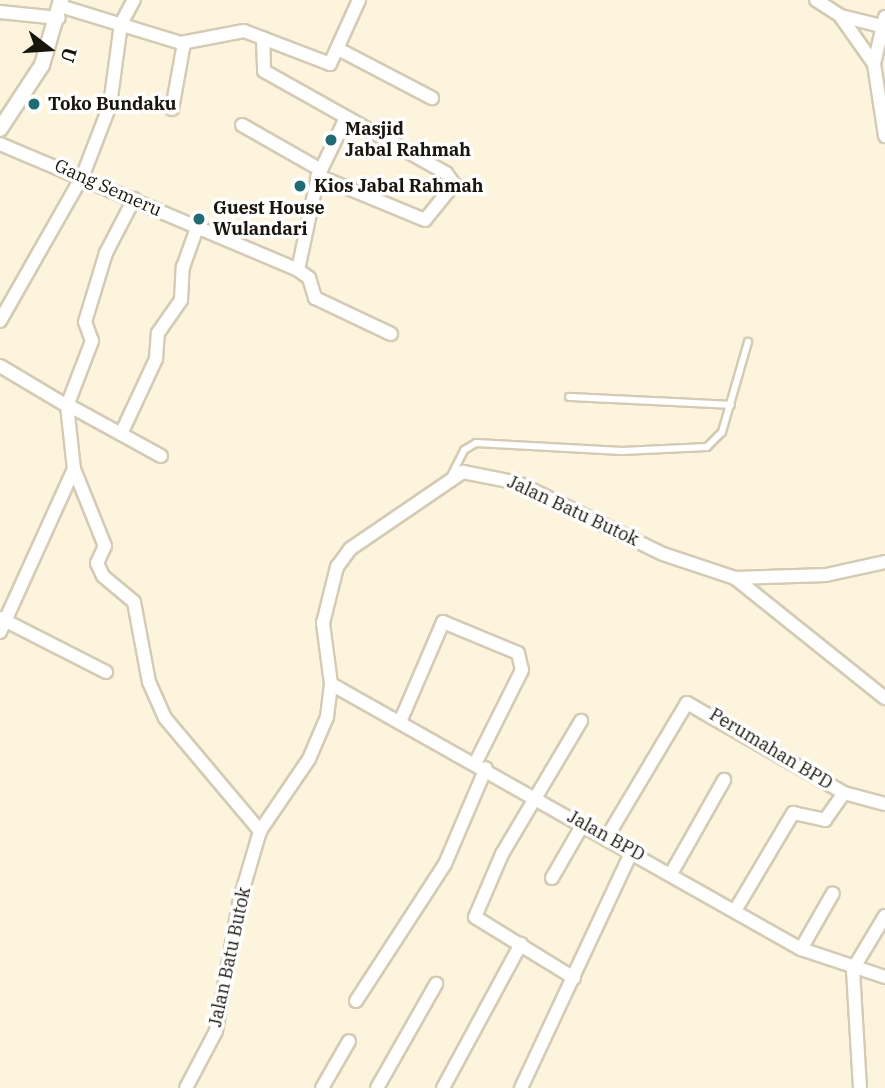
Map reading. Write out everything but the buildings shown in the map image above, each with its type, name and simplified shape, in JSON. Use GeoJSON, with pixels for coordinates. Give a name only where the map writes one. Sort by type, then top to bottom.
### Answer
{"type":"FeatureCollection","features":[{"type":"Feature","properties":{"kind":"street"},"geometry":{"type":"LineString","coordinates":[[0,321],[83,175],[110,105],[121,24],[134,0]]}},
{"type":"Feature","properties":{"kind":"street"},"geometry":{"type":"LineString","coordinates":[[0,12],[60,8],[184,43],[240,30],[330,64],[340,50],[359,0]]}},
{"type":"Feature","properties":{"kind":"street"},"geometry":{"type":"LineString","coordinates":[[816,0],[841,16],[874,64]]}},
{"type":"Feature","properties":{"kind":"street"},"geometry":{"type":"LineString","coordinates":[[0,129],[42,65],[60,8]]}},
{"type":"Feature","properties":{"kind":"street"},"geometry":{"type":"LineString","coordinates":[[841,16],[883,21],[874,64],[885,136]]}},
{"type":"Feature","properties":{"kind":"street"},"geometry":{"type":"LineString","coordinates":[[242,125],[320,173],[425,220],[453,187],[449,175],[264,72],[263,38]]}},
{"type":"Feature","properties":{"kind":"street"},"geometry":{"type":"LineString","coordinates":[[172,108],[184,43]]}},
{"type":"Feature","properties":{"kind":"street"},"geometry":{"type":"LineString","coordinates":[[340,50],[432,98]]}},
{"type":"Feature","properties":{"kind":"street"},"geometry":{"type":"LineString","coordinates":[[346,118],[320,173],[298,270],[309,278],[315,298],[391,334]]}},
{"type":"Feature","properties":{"kind":"street","name":"Gang Semeru"},"geometry":{"type":"LineString","coordinates":[[0,144],[83,175],[197,228],[298,270]]}},
{"type":"Feature","properties":{"kind":"street"},"geometry":{"type":"LineString","coordinates":[[134,199],[106,253],[85,321],[92,341],[68,405],[74,469],[105,546],[97,563],[103,576],[134,602],[149,682],[165,719],[260,831]]}},
{"type":"Feature","properties":{"kind":"street"},"geometry":{"type":"LineString","coordinates":[[121,434],[156,359],[158,333],[181,300],[183,267],[197,228]]}},
{"type":"Feature","properties":{"kind":"street"},"geometry":{"type":"LineString","coordinates":[[0,366],[161,456]]}},
{"type":"Feature","properties":{"kind":"street"},"geometry":{"type":"LineString","coordinates":[[74,469],[2,623],[106,672]]}},
{"type":"Feature","properties":{"kind":"street","name":"Jalan Batu Butok"},"geometry":{"type":"LineString","coordinates":[[186,1088],[216,1031],[240,900],[260,831],[309,759],[327,717],[331,684],[322,634],[339,562],[463,472],[504,478],[663,554],[735,578],[826,575],[885,562]]}},
{"type":"Feature","properties":{"kind":"street"},"geometry":{"type":"LineString","coordinates":[[735,578],[885,698]]}},
{"type":"Feature","properties":{"kind":"street"},"geometry":{"type":"LineString","coordinates":[[356,1001],[445,864],[481,765],[522,670],[518,653],[443,622],[400,722]]}},
{"type":"Feature","properties":{"kind":"street","name":"Jalan BPD"},"geometry":{"type":"LineString","coordinates":[[331,684],[672,872],[801,949],[853,969],[885,977]]}},
{"type":"Feature","properties":{"kind":"street","name":"Perumahan BPD"},"geometry":{"type":"LineString","coordinates":[[607,837],[687,703],[844,793],[885,804]]}},
{"type":"Feature","properties":{"kind":"street"},"geometry":{"type":"LineString","coordinates":[[574,978],[480,921],[475,909],[581,721]]}},
{"type":"Feature","properties":{"kind":"street"},"geometry":{"type":"LineString","coordinates":[[672,872],[724,780]]}},
{"type":"Feature","properties":{"kind":"street"},"geometry":{"type":"LineString","coordinates":[[736,909],[793,813],[825,820],[844,793]]}},
{"type":"Feature","properties":{"kind":"street"},"geometry":{"type":"LineString","coordinates":[[552,878],[583,824]]}},
{"type":"Feature","properties":{"kind":"street"},"geometry":{"type":"LineString","coordinates":[[521,1088],[632,852]]}},
{"type":"Feature","properties":{"kind":"street"},"geometry":{"type":"LineString","coordinates":[[801,949],[833,892]]}},
{"type":"Feature","properties":{"kind":"street"},"geometry":{"type":"LineString","coordinates":[[860,1088],[853,969],[885,916]]}},
{"type":"Feature","properties":{"kind":"street"},"geometry":{"type":"LineString","coordinates":[[443,1088],[521,944]]}},
{"type":"Feature","properties":{"kind":"street"},"geometry":{"type":"LineString","coordinates":[[377,1088],[436,984]]}},
{"type":"Feature","properties":{"kind":"street"},"geometry":{"type":"LineString","coordinates":[[322,1088],[349,1041]]}},
{"type":"Feature","properties":{"kind":"lane"},"geometry":{"type":"LineString","coordinates":[[448,483],[464,450],[477,443],[701,449],[719,438],[748,342]]}},
{"type":"Feature","properties":{"kind":"lane"},"geometry":{"type":"LineString","coordinates":[[569,397],[731,405]]}},
{"type":"Feature","properties":{"kind":"place","name":"Toko Bundaku"},"geometry":{"type":"Point","coordinates":[34,104]}},
{"type":"Feature","properties":{"kind":"place","name":"Masjid Jabal Rahmah"},"geometry":{"type":"Point","coordinates":[331,140]}},
{"type":"Feature","properties":{"kind":"place","name":"Kios Jabal Rahmah"},"geometry":{"type":"Point","coordinates":[300,186]}},
{"type":"Feature","properties":{"kind":"place","name":"Guest House Wulandari"},"geometry":{"type":"Point","coordinates":[199,219]}}]}
